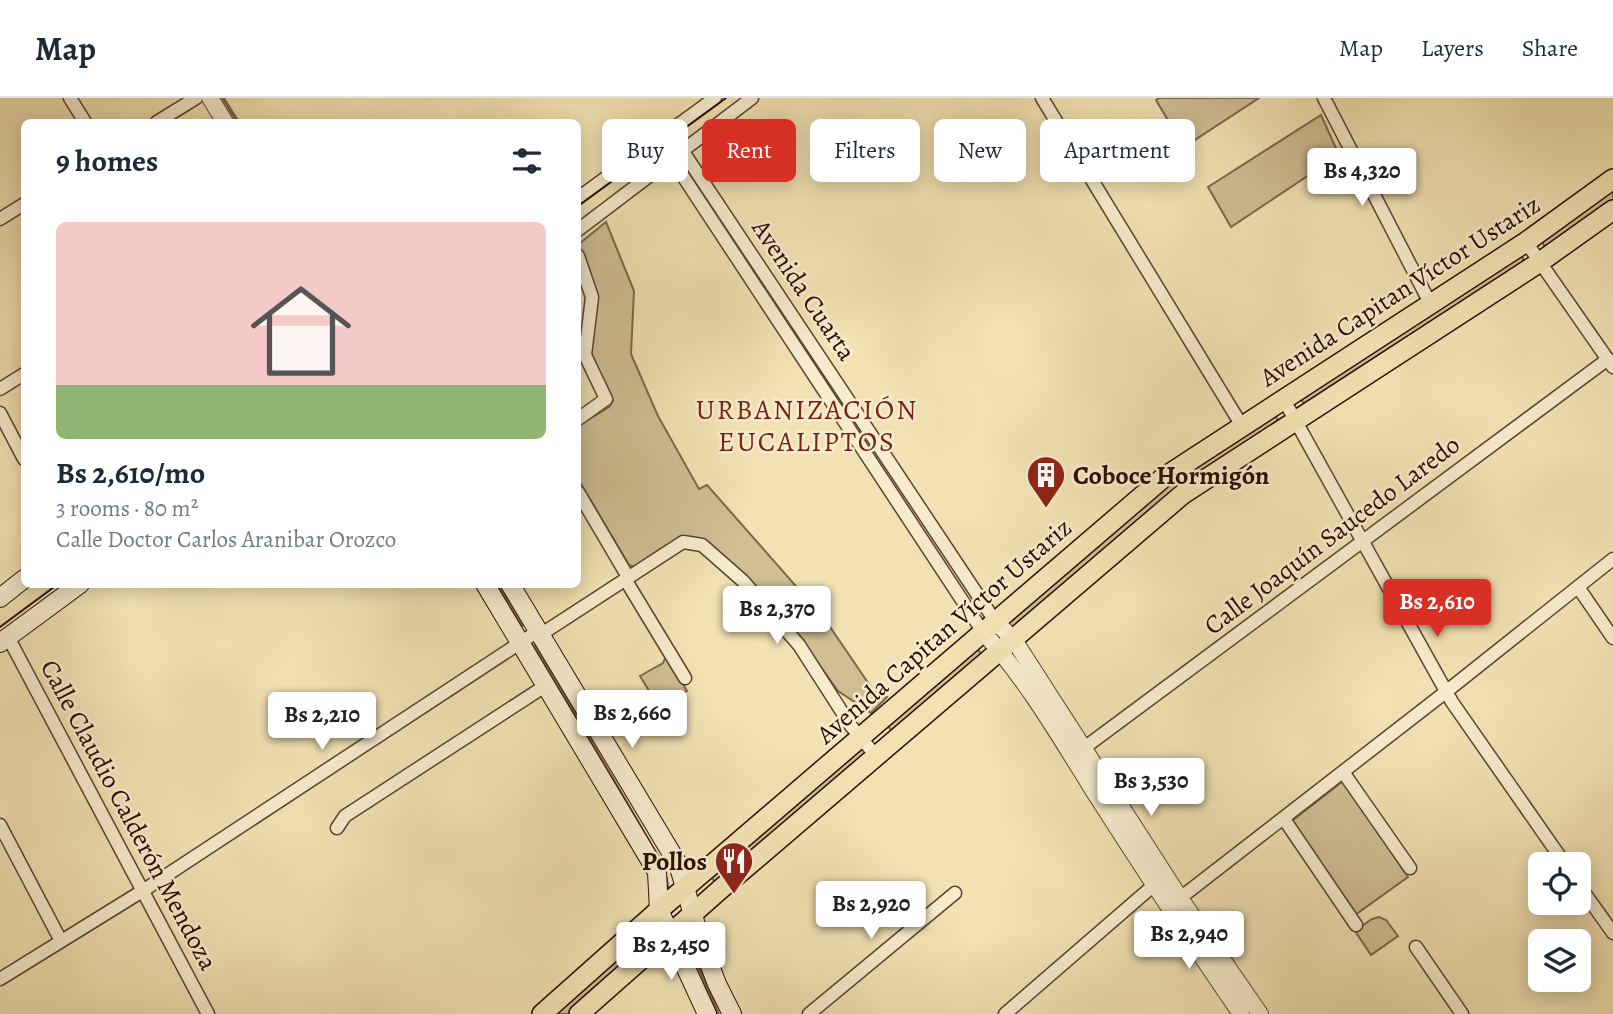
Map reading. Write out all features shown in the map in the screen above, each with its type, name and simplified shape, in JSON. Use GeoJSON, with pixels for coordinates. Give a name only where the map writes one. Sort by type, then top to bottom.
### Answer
{"type":"FeatureCollection","features":[{"type":"Feature","properties":{"kind":"main road","name":"Avenida Capitan Víctor Ustariz"},"geometry":{"type":"LineString","coordinates":[[542,1014],[659,910],[1163,478],[1526,242],[1613,179]]}},
{"type":"Feature","properties":{"kind":"main road","name":"Avenida Capitan Víctor Ustariz"},"geometry":{"type":"LineString","coordinates":[[579,1014],[723,887],[1183,494],[1540,262],[1613,210]]}},
{"type":"Feature","properties":{"kind":"main road"},"geometry":{"type":"LineString","coordinates":[[0,598],[21,581]]}},
{"type":"Feature","properties":{"kind":"main road"},"geometry":{"type":"LineString","coordinates":[[4,640],[75,588]]}},
{"type":"Feature","properties":{"kind":"main road"},"geometry":{"type":"LineString","coordinates":[[487,588],[657,872],[659,910],[707,1014]]}},
{"type":"Feature","properties":{"kind":"main road"},"geometry":{"type":"LineString","coordinates":[[512,588],[678,864],[692,914],[717,984],[732,1014]]}},
{"type":"Feature","properties":{"kind":"main road"},"geometry":{"type":"LineString","coordinates":[[709,868],[707,883],[710,887],[723,887]]}},
{"type":"Feature","properties":{"kind":"main road"},"geometry":{"type":"LineString","coordinates":[[637,930],[649,938],[650,951]]}},
{"type":"Feature","properties":{"kind":"street"},"geometry":{"type":"LineString","coordinates":[[70,98],[83,119]]}},
{"type":"Feature","properties":{"kind":"street"},"geometry":{"type":"LineString","coordinates":[[162,119],[196,98]]}},
{"type":"Feature","properties":{"kind":"street"},"geometry":{"type":"LineString","coordinates":[[210,98],[223,119]]}},
{"type":"Feature","properties":{"kind":"street"},"geometry":{"type":"LineString","coordinates":[[581,196],[715,98]]}},
{"type":"Feature","properties":{"kind":"street"},"geometry":{"type":"LineString","coordinates":[[688,146],[752,98]]}},
{"type":"Feature","properties":{"kind":"street"},"geometry":{"type":"LineString","coordinates":[[1042,98],[1242,426]]}},
{"type":"Feature","properties":{"kind":"street"},"geometry":{"type":"LineString","coordinates":[[1324,98],[1430,303]]}},
{"type":"Feature","properties":{"kind":"street","name":"Avenida Cuarta"},"geometry":{"type":"LineString","coordinates":[[688,159],[881,450],[989,626]]}},
{"type":"Feature","properties":{"kind":"street"},"geometry":{"type":"LineString","coordinates":[[581,227],[639,182]]}},
{"type":"Feature","properties":{"kind":"street","name":"Avenida Cuarta"},"geometry":{"type":"LineString","coordinates":[[686,182],[869,459],[989,626],[1007,645],[1084,748],[1241,1014]]}},
{"type":"Feature","properties":{"kind":"street"},"geometry":{"type":"LineString","coordinates":[[0,219],[21,206]]}},
{"type":"Feature","properties":{"kind":"street"},"geometry":{"type":"LineString","coordinates":[[1526,242],[1610,363]]}},
{"type":"Feature","properties":{"kind":"street"},"geometry":{"type":"LineString","coordinates":[[581,265],[592,297],[585,355],[606,399],[581,417]]}},
{"type":"Feature","properties":{"kind":"street","name":"Calle Joaquín Saucedo Laredo"},"geometry":{"type":"LineString","coordinates":[[1084,748],[1363,540],[1610,363]]}},
{"type":"Feature","properties":{"kind":"street"},"geometry":{"type":"LineString","coordinates":[[0,389],[21,376]]}},
{"type":"Feature","properties":{"kind":"street"},"geometry":{"type":"LineString","coordinates":[[1284,400],[1452,702],[1557,852]]}},
{"type":"Feature","properties":{"kind":"street"},"geometry":{"type":"LineString","coordinates":[[0,413],[21,453]]}},
{"type":"Feature","properties":{"kind":"street"},"geometry":{"type":"LineString","coordinates":[[869,459],[881,450]]}},
{"type":"Feature","properties":{"kind":"street"},"geometry":{"type":"LineString","coordinates":[[581,497],[685,678]]}},
{"type":"Feature","properties":{"kind":"street"},"geometry":{"type":"LineString","coordinates":[[0,979],[144,890],[520,642],[539,633],[683,542],[702,545],[743,581],[799,645],[851,726],[876,756]]}},
{"type":"Feature","properties":{"kind":"street"},"geometry":{"type":"LineString","coordinates":[[1174,903],[1613,559]]}},
{"type":"Feature","properties":{"kind":"street"},"geometry":{"type":"LineString","coordinates":[[1578,587],[1613,638]]}},
{"type":"Feature","properties":{"kind":"street","name":"Calle Claudio Calderón Mendoza"},"geometry":{"type":"LineString","coordinates":[[4,640],[144,890],[208,1014]]}},
{"type":"Feature","properties":{"kind":"street","name":"Avenida Cuarta"},"geometry":{"type":"LineString","coordinates":[[1007,645],[1160,880]]}},
{"type":"Feature","properties":{"kind":"street"},"geometry":{"type":"LineString","coordinates":[[337,828],[345,817],[545,686]]}},
{"type":"Feature","properties":{"kind":"street"},"geometry":{"type":"LineString","coordinates":[[1343,772],[1410,868]]}},
{"type":"Feature","properties":{"kind":"street"},"geometry":{"type":"LineString","coordinates":[[1284,819],[1356,925]]}},
{"type":"Feature","properties":{"kind":"street"},"geometry":{"type":"LineString","coordinates":[[0,825],[61,941]]}},
{"type":"Feature","properties":{"kind":"street"},"geometry":{"type":"LineString","coordinates":[[1006,1014],[1160,880]]}},
{"type":"Feature","properties":{"kind":"street"},"geometry":{"type":"LineString","coordinates":[[809,1014],[955,893]]}},
{"type":"Feature","properties":{"kind":"street"},"geometry":{"type":"LineString","coordinates":[[1591,902],[1613,933]]}},
{"type":"Feature","properties":{"kind":"street","name":"Avenida Cuarta"},"geometry":{"type":"LineString","coordinates":[[1174,903],[1260,1014]]}},
{"type":"Feature","properties":{"kind":"street"},"geometry":{"type":"LineString","coordinates":[[1416,947],[1462,1014]]}},
{"type":"Feature","properties":{"kind":"shaded area"},"geometry":{"type":"Polygon","coordinates":[[[1259,98],[1195,140],[1195,119],[1167,119],[1156,100],[1259,98]]]}},
{"type":"Feature","properties":{"kind":"shaded area"},"geometry":{"type":"Polygon","coordinates":[[[1321,115],[1339,155],[1231,227],[1208,187],[1321,115]]]}},
{"type":"Feature","properties":{"kind":"shaded area"},"geometry":{"type":"Polygon","coordinates":[[[1613,188],[1613,202],[1545,248],[1542,240],[1613,188]]]}},
{"type":"Feature","properties":{"kind":"shaded area"},"geometry":{"type":"Polygon","coordinates":[[[606,222],[634,291],[631,354],[658,416],[699,489],[707,485],[824,618],[873,690],[887,697],[871,713],[838,691],[808,649],[756,589],[710,543],[690,537],[680,539],[661,548],[635,567],[629,565],[581,484],[581,424],[609,407],[613,401],[590,354],[596,290],[581,249],[581,242],[606,222]]]}},
{"type":"Feature","properties":{"kind":"shaded area"},"geometry":{"type":"Polygon","coordinates":[[[1519,256],[1523,258],[1523,262],[1305,404],[1300,399],[1519,256]]]}},
{"type":"Feature","properties":{"kind":"shaded area"},"geometry":{"type":"Polygon","coordinates":[[[1274,414],[1279,421],[1010,631],[1007,620],[1164,485],[1274,414]]]}},
{"type":"Feature","properties":{"kind":"shaded area"},"geometry":{"type":"Polygon","coordinates":[[[974,649],[983,655],[892,731],[888,726],[974,649]]]}},
{"type":"Feature","properties":{"kind":"shaded area"},"geometry":{"type":"Polygon","coordinates":[[[666,656],[687,691],[659,707],[640,676],[663,663],[666,656]]]}},
{"type":"Feature","properties":{"kind":"shaded area"},"geometry":{"type":"Polygon","coordinates":[[[862,748],[866,753],[715,882],[711,877],[862,748]]]}},
{"type":"Feature","properties":{"kind":"shaded area"},"geometry":{"type":"Polygon","coordinates":[[[1343,781],[1408,877],[1355,915],[1292,821],[1343,781]]]}},
{"type":"Feature","properties":{"kind":"shaded area"},"geometry":{"type":"Polygon","coordinates":[[[1379,917],[1386,920],[1398,936],[1371,955],[1355,931],[1379,917]]]}},
{"type":"Feature","properties":{"kind":"shaded area"},"geometry":{"type":"Polygon","coordinates":[[[642,938],[645,940],[644,946],[568,1014],[551,1014],[642,938]]]}},
{"type":"Feature","properties":{"kind":"waterway"},"geometry":{"type":"LineString","coordinates":[[223,98],[236,119]]}},
{"type":"Feature","properties":{"kind":"waterway"},"geometry":{"type":"LineString","coordinates":[[500,588],[523,625]]}},
{"type":"Feature","properties":{"kind":"waterway"},"geometry":{"type":"LineString","coordinates":[[535,645],[663,866]]}},
{"type":"Feature","properties":{"kind":"waterway"},"geometry":{"type":"LineString","coordinates":[[665,873],[668,889]]}},
{"type":"Feature","properties":{"kind":"waterway"},"geometry":{"type":"LineString","coordinates":[[687,938],[718,1014]]}},
{"type":"Feature","properties":{"kind":"tram line"},"geometry":{"type":"LineString","coordinates":[[581,204],[726,98]]}},
{"type":"Feature","properties":{"kind":"tram line"},"geometry":{"type":"LineString","coordinates":[[0,627],[53,588]]}},
{"type":"Feature","properties":{"kind":"place","name":"Coboce Hormigón"},"geometry":{"type":"Point","coordinates":[1046,509]}},
{"type":"Feature","properties":{"kind":"place","name":"Pollos"},"geometry":{"type":"Point","coordinates":[734,895]}},
{"type":"Feature","properties":{"kind":"district","name":"URBANIZACIÓN EUCALIPTOS"},"geometry":{"type":"Point","coordinates":[807,426]}}]}
